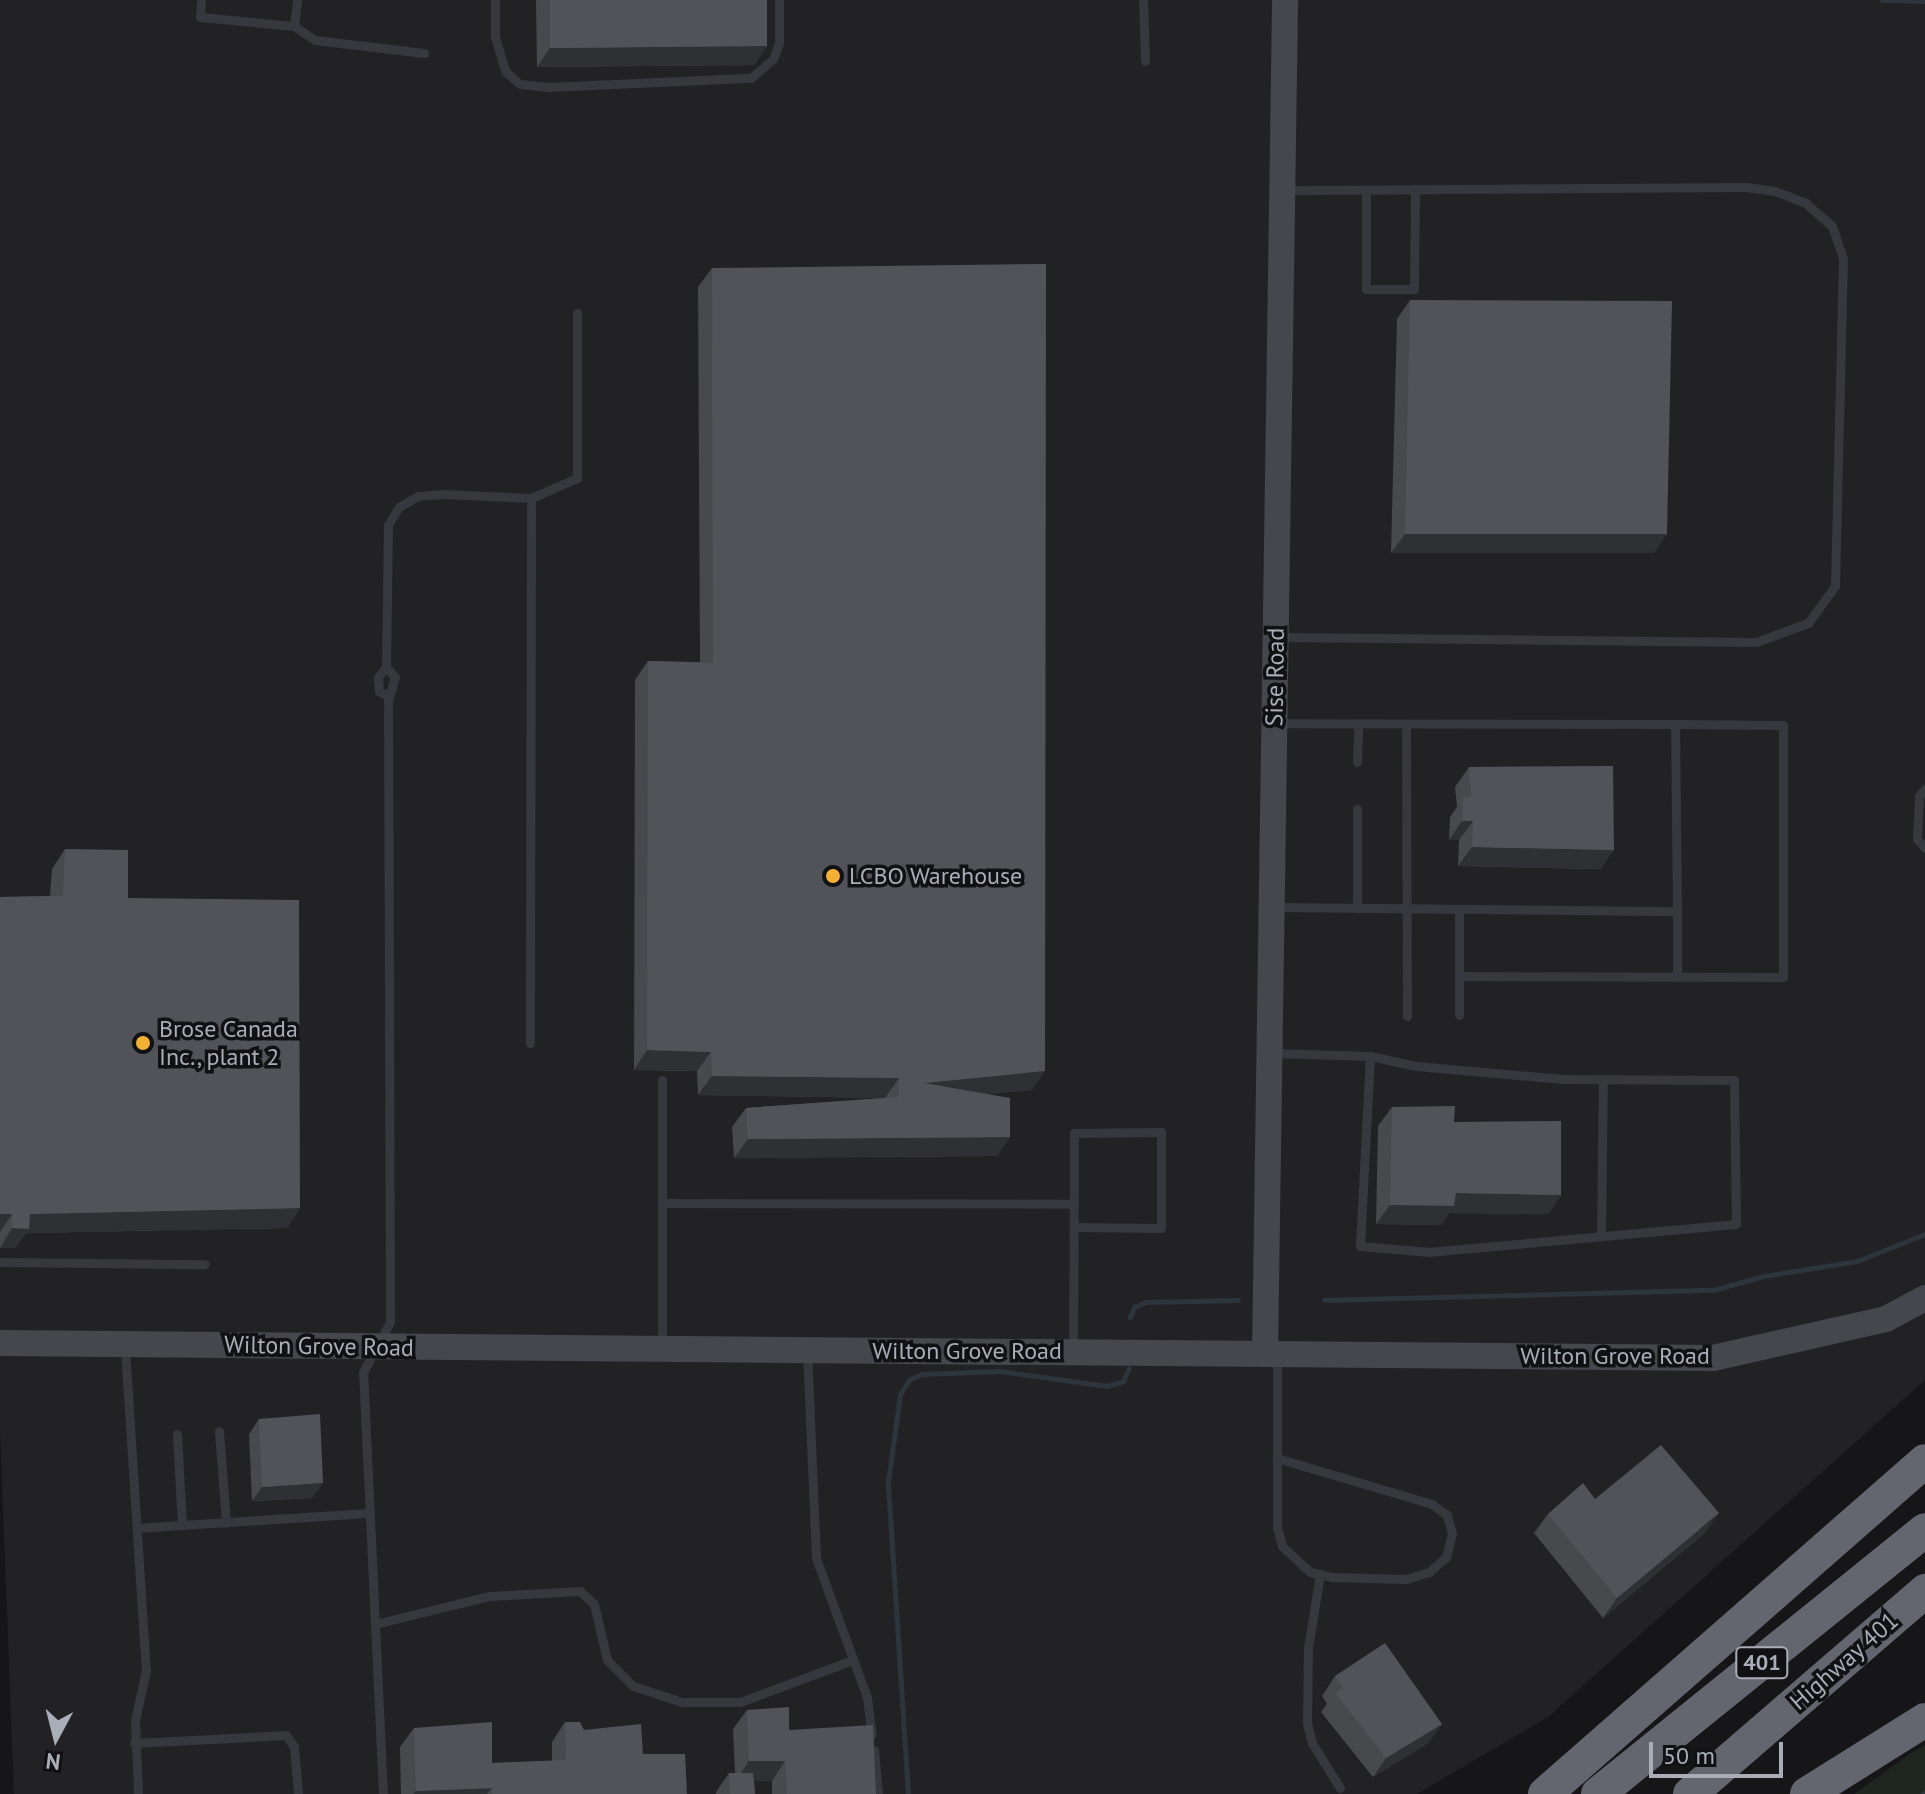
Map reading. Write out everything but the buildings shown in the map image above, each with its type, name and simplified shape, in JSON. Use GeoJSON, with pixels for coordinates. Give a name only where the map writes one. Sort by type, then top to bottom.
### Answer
{"type":"FeatureCollection","features":[{"type":"Feature","properties":{"kind":"highway"},"geometry":{"type":"LineString","coordinates":[[1545,1794],[1925,1461]]}},
{"type":"Feature","properties":{"kind":"highway","name":"Highway 401"},"geometry":{"type":"LineString","coordinates":[[1598,1794],[1925,1530]]}},
{"type":"Feature","properties":{"kind":"highway","name":"Highway 401"},"geometry":{"type":"LineString","coordinates":[[1690,1794],[1925,1591]]}},
{"type":"Feature","properties":{"kind":"highway"},"geometry":{"type":"LineString","coordinates":[[1807,1794],[1925,1720]]}},
{"type":"Feature","properties":{"kind":"main road","name":"Sise Road"},"geometry":{"type":"LineString","coordinates":[[1271,1354],[1269,1053],[1285,0]]}},
{"type":"Feature","properties":{"kind":"main road","name":"Wilton Grove Road"},"geometry":{"type":"LineString","coordinates":[[0,1343],[1713,1358],[1886,1319],[1925,1298]]}},
{"type":"Feature","properties":{"kind":"lane"},"geometry":{"type":"LineString","coordinates":[[201,0],[200,17],[294,26],[315,40],[424,53]]}},
{"type":"Feature","properties":{"kind":"lane"},"geometry":{"type":"LineString","coordinates":[[294,26],[297,0]]}},
{"type":"Feature","properties":{"kind":"lane"},"geometry":{"type":"LineString","coordinates":[[495,0],[495,37],[506,72],[520,84],[549,87],[751,78],[765,70],[776,51],[779,0]]}},
{"type":"Feature","properties":{"kind":"lane"},"geometry":{"type":"LineString","coordinates":[[1143,0],[1145,61]]}},
{"type":"Feature","properties":{"kind":"lane"},"geometry":{"type":"LineString","coordinates":[[1275,637],[1756,642],[1808,623],[1835,586],[1843,258],[1832,226],[1806,203],[1775,191],[1746,187],[1282,190]]}},
{"type":"Feature","properties":{"kind":"lane"},"geometry":{"type":"LineString","coordinates":[[1366,190],[1366,289],[1414,289],[1415,189]]}},
{"type":"Feature","properties":{"kind":"lane"},"geometry":{"type":"LineString","coordinates":[[383,1794],[363,1372],[390,1322],[388,696],[379,691],[378,677],[386,667],[388,525],[399,507],[418,496],[442,494],[531,498],[577,478],[577,313]]}},
{"type":"Feature","properties":{"kind":"lane"},"geometry":{"type":"LineString","coordinates":[[530,1043],[531,498]]}},
{"type":"Feature","properties":{"kind":"lane"},"geometry":{"type":"LineString","coordinates":[[1274,723],[1783,725],[1783,977],[1459,976]]}},
{"type":"Feature","properties":{"kind":"lane"},"geometry":{"type":"LineString","coordinates":[[1357,762],[1358,724]]}},
{"type":"Feature","properties":{"kind":"lane"},"geometry":{"type":"LineString","coordinates":[[1675,724],[1677,977]]}},
{"type":"Feature","properties":{"kind":"lane"},"geometry":{"type":"LineString","coordinates":[[1406,725],[1407,1016]]}},
{"type":"Feature","properties":{"kind":"lane"},"geometry":{"type":"LineString","coordinates":[[1925,789],[1919,796],[1917,839],[1925,848]]}},
{"type":"Feature","properties":{"kind":"lane"},"geometry":{"type":"LineString","coordinates":[[1357,809],[1357,908]]}},
{"type":"Feature","properties":{"kind":"lane"},"geometry":{"type":"LineString","coordinates":[[1271,907],[1677,911]]}},
{"type":"Feature","properties":{"kind":"lane"},"geometry":{"type":"LineString","coordinates":[[1459,909],[1459,1015]]}},
{"type":"Feature","properties":{"kind":"lane"},"geometry":{"type":"LineString","coordinates":[[1269,1053],[1370,1056],[1416,1066],[1603,1079],[1734,1080],[1736,1224],[1430,1252],[1360,1246],[1370,1056]]}},
{"type":"Feature","properties":{"kind":"lane"},"geometry":{"type":"LineString","coordinates":[[1601,1235],[1603,1079]]}},
{"type":"Feature","properties":{"kind":"lane"},"geometry":{"type":"LineString","coordinates":[[662,1080],[662,1349]]}},
{"type":"Feature","properties":{"kind":"lane"},"geometry":{"type":"LineString","coordinates":[[1073,1352],[1074,1133],[1161,1132],[1161,1228],[1074,1227]]}},
{"type":"Feature","properties":{"kind":"lane"},"geometry":{"type":"LineString","coordinates":[[662,1203],[1074,1204]]}},
{"type":"Feature","properties":{"kind":"lane"},"geometry":{"type":"LineString","coordinates":[[0,1262],[205,1264]]}},
{"type":"Feature","properties":{"kind":"lane"},"geometry":{"type":"LineString","coordinates":[[125,1344],[146,1670],[134,1743],[138,1794]]}},
{"type":"Feature","properties":{"kind":"lane"},"geometry":{"type":"LineString","coordinates":[[807,1350],[816,1558],[867,1697],[878,1794]]}},
{"type":"Feature","properties":{"kind":"lane"},"geometry":{"type":"LineString","coordinates":[[1271,1354],[1282,1546],[1310,1572],[1320,1574],[1406,1579],[1429,1572],[1446,1557],[1452,1533],[1447,1515],[1432,1504],[1277,1458]]}},
{"type":"Feature","properties":{"kind":"lane"},"geometry":{"type":"LineString","coordinates":[[219,1431],[226,1523]]}},
{"type":"Feature","properties":{"kind":"lane"},"geometry":{"type":"LineString","coordinates":[[177,1434],[182,1525]]}},
{"type":"Feature","properties":{"kind":"lane"},"geometry":{"type":"LineString","coordinates":[[137,1528],[369,1513]]}},
{"type":"Feature","properties":{"kind":"lane"},"geometry":{"type":"LineString","coordinates":[[1320,1574],[1308,1648],[1307,1723],[1312,1743],[1340,1788]]}},
{"type":"Feature","properties":{"kind":"lane"},"geometry":{"type":"LineString","coordinates":[[375,1624],[489,1596],[580,1591],[594,1604],[607,1660],[633,1686],[682,1702],[740,1702],[853,1660]]}},
{"type":"Feature","properties":{"kind":"lane"},"geometry":{"type":"LineString","coordinates":[[134,1743],[286,1735],[294,1747],[298,1794]]}},
{"type":"Feature","properties":{"kind":"shaded area"},"geometry":{"type":"Polygon","coordinates":[[[0,0],[1925,0],[1925,1380],[1548,1717],[1417,1794],[14,1794],[0,1429],[0,0]]]}},
{"type":"Feature","properties":{"kind":"shaded area"},"geometry":{"type":"Polygon","coordinates":[[[1925,1745],[1925,1794],[1854,1794],[1911,1753],[1925,1745]]]}},
{"type":"Feature","properties":{"kind":"waterway"},"geometry":{"type":"LineString","coordinates":[[1882,0],[1925,1]]}},
{"type":"Feature","properties":{"kind":"waterway"},"geometry":{"type":"LineString","coordinates":[[1324,1300],[1713,1290],[1764,1276],[1857,1261],[1925,1234]]}},
{"type":"Feature","properties":{"kind":"waterway"},"geometry":{"type":"LineString","coordinates":[[1130,1317],[1134,1307],[1145,1302],[1238,1300]]}},
{"type":"Feature","properties":{"kind":"waterway"},"geometry":{"type":"LineString","coordinates":[[908,1794],[888,1482],[900,1394],[909,1380],[922,1374],[999,1371],[1107,1386],[1123,1381],[1129,1368]]}},
{"type":"Feature","properties":{"kind":"place","name":"LCBO Warehouse"},"geometry":{"type":"Point","coordinates":[833,876]}},
{"type":"Feature","properties":{"kind":"place","name":"Brose Canada Inc., plant 2"},"geometry":{"type":"Point","coordinates":[143,1043]}}]}
